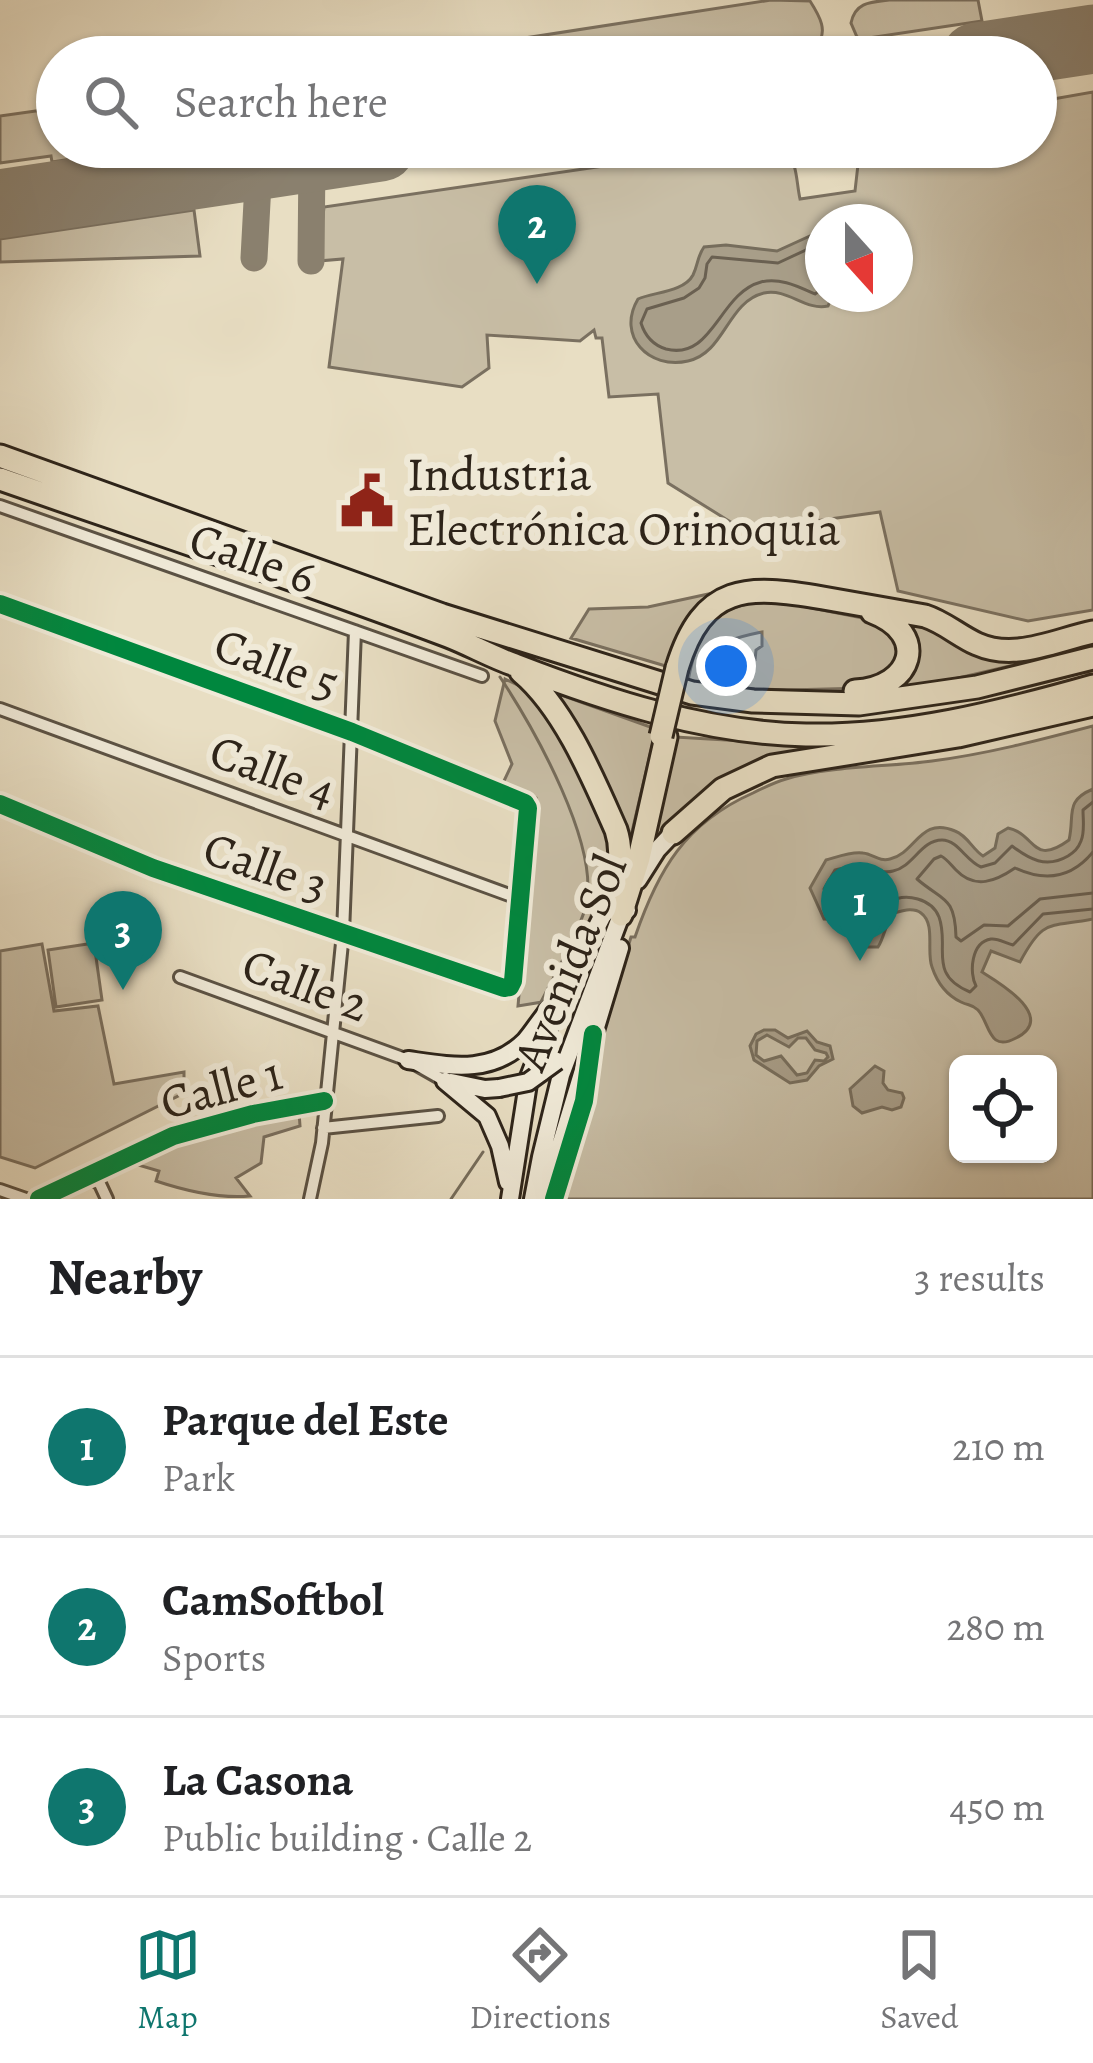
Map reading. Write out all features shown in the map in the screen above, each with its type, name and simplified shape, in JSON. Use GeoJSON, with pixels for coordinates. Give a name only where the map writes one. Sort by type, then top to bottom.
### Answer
{"type":"FeatureCollection","features":[{"type":"Feature","properties":{"kind":"highway"},"geometry":{"type":"LineString","coordinates":[[0,456],[442,615],[692,693],[822,704],[884,701],[976,687],[1093,658]]}},
{"type":"Feature","properties":{"kind":"highway"},"geometry":{"type":"LineString","coordinates":[[0,479],[451,638],[568,685],[699,724],[807,735],[882,733],[1024,706],[1093,686]]}},
{"type":"Feature","properties":{"kind":"highway"},"geometry":{"type":"LineString","coordinates":[[614,911],[688,635],[718,602],[748,590],[925,616],[980,646],[1007,652],[1093,632]]}},
{"type":"Feature","properties":{"kind":"highway"},"geometry":{"type":"LineString","coordinates":[[680,669],[710,615],[750,595],[871,611],[893,622],[904,637],[907,655],[901,673],[877,689],[753,701]]}},
{"type":"Feature","properties":{"kind":"highway"},"geometry":{"type":"LineString","coordinates":[[511,664],[538,687],[560,716],[616,830],[620,864],[614,911]]}},
{"type":"Feature","properties":{"kind":"highway"},"geometry":{"type":"LineString","coordinates":[[673,833],[724,789],[772,766],[958,736],[1093,705]]}},
{"type":"Feature","properties":{"kind":"main road","name":"Avenida Sol"},"geometry":{"type":"LineString","coordinates":[[614,911],[628,909],[646,865],[673,833]]}},
{"type":"Feature","properties":{"kind":"main road","name":"Avenida Sol"},"geometry":{"type":"LineString","coordinates":[[544,1199],[630,918],[673,833]]}},
{"type":"Feature","properties":{"kind":"main road","name":"Avenida Sol"},"geometry":{"type":"LineString","coordinates":[[510,1197],[529,1077],[558,1003],[614,911]]}},
{"type":"Feature","properties":{"kind":"main road","name":"Avenida Sol"},"geometry":{"type":"LineString","coordinates":[[533,1199],[547,1130],[614,911]]}},
{"type":"Feature","properties":{"kind":"main road"},"geometry":{"type":"LineString","coordinates":[[408,1060],[457,1067],[487,1064],[525,1041],[545,1012],[558,1003]]}},
{"type":"Feature","properties":{"kind":"main road"},"geometry":{"type":"LineString","coordinates":[[445,1081],[485,1089],[528,1082],[557,1061],[573,1041]]}},
{"type":"Feature","properties":{"kind":"main road"},"geometry":{"type":"LineString","coordinates":[[445,1081],[487,1116],[500,1147],[510,1197]]}},
{"type":"Feature","properties":{"kind":"street","name":"Calle 6"},"geometry":{"type":"LineString","coordinates":[[0,506],[482,676]]}},
{"type":"Feature","properties":{"kind":"street","name":"Calle 5"},"geometry":{"type":"LineString","coordinates":[[0,604],[352,732],[525,802],[520,899]]}},
{"type":"Feature","properties":{"kind":"street"},"geometry":{"type":"LineString","coordinates":[[310,1199],[319,1165],[343,933],[355,631]]}},
{"type":"Feature","properties":{"kind":"street","name":"Calle 4"},"geometry":{"type":"LineString","coordinates":[[0,709],[520,899]]}},
{"type":"Feature","properties":{"kind":"street","name":"Calle 3"},"geometry":{"type":"LineString","coordinates":[[0,805],[153,868],[504,988],[513,981],[520,899]]}},
{"type":"Feature","properties":{"kind":"street","name":"Calle 2"},"geometry":{"type":"LineString","coordinates":[[180,977],[408,1060]]}},
{"type":"Feature","properties":{"kind":"street","name":"Avenida Sol"},"geometry":{"type":"LineString","coordinates":[[554,1199],[584,1101],[592,1034]]}},
{"type":"Feature","properties":{"kind":"street","name":"Avenida Sol"},"geometry":{"type":"LineString","coordinates":[[408,1060],[445,1081]]}},
{"type":"Feature","properties":{"kind":"street","name":"Calle 1"},"geometry":{"type":"LineString","coordinates":[[39,1199],[181,1134],[325,1101]]}},
{"type":"Feature","properties":{"kind":"street"},"geometry":{"type":"LineString","coordinates":[[323,1128],[438,1117]]}},
{"type":"Feature","properties":{"kind":"street"},"geometry":{"type":"LineString","coordinates":[[71,1199],[75,1184],[92,1178],[107,1199]]}},
{"type":"Feature","properties":{"kind":"street"},"geometry":{"type":"LineString","coordinates":[[0,1190],[26,1199]]}},
{"type":"Feature","properties":{"kind":"shaded area"},"geometry":{"type":"Polygon","coordinates":[[[771,0],[810,1],[822,30],[820,36],[538,36],[771,0]]]}},
{"type":"Feature","properties":{"kind":"shaded area"},"geometry":{"type":"Polygon","coordinates":[[[978,0],[982,21],[857,36],[851,23],[865,4],[978,0]]]}},
{"type":"Feature","properties":{"kind":"shaded area"},"geometry":{"type":"Polygon","coordinates":[[[1093,92],[1093,610],[1028,621],[898,591],[880,512],[745,531],[668,483],[658,394],[609,397],[602,338],[596,338],[594,330],[580,341],[487,335],[489,368],[462,387],[329,367],[343,259],[318,261],[324,207],[590,168],[794,168],[800,199],[855,191],[858,168],[1057,168],[1057,98],[1093,92]]]}},
{"type":"Feature","properties":{"kind":"shaded area"},"geometry":{"type":"Polygon","coordinates":[[[36,111],[36,158],[0,163],[0,116],[36,111]]]}},
{"type":"Feature","properties":{"kind":"shaded area"},"geometry":{"type":"Polygon","coordinates":[[[194,210],[200,256],[0,262],[0,239],[194,210]]]}},
{"type":"Feature","properties":{"kind":"shaded area"},"geometry":{"type":"Polygon","coordinates":[[[713,593],[679,636],[669,667],[571,638],[589,609],[648,607],[713,593]]]}},
{"type":"Feature","properties":{"kind":"shaded area"},"geometry":{"type":"Polygon","coordinates":[[[776,601],[878,621],[898,639],[900,660],[866,688],[734,688],[729,678],[733,668],[755,660],[762,632],[730,640],[708,660],[701,660],[699,669],[719,673],[719,682],[688,681],[698,645],[714,620],[739,606],[776,601]]]}},
{"type":"Feature","properties":{"kind":"shaded area"},"geometry":{"type":"Polygon","coordinates":[[[893,616],[1039,659],[894,689],[905,678],[893,616]]]}},
{"type":"Feature","properties":{"kind":"shaded area"},"geometry":{"type":"Polygon","coordinates":[[[505,679],[546,706],[609,833],[611,869],[569,968],[542,1002],[518,1006],[536,798],[503,783],[512,764],[495,721],[505,679]]]}},
{"type":"Feature","properties":{"kind":"shaded area"},"geometry":{"type":"Polygon","coordinates":[[[550,691],[656,729],[627,853],[550,691]]]}},
{"type":"Feature","properties":{"kind":"shaded area"},"geometry":{"type":"Polygon","coordinates":[[[1093,726],[1093,1199],[565,1199],[581,1147],[576,1145],[599,1045],[631,937],[665,870],[692,834],[729,805],[786,779],[1013,746],[1093,726]]]}},
{"type":"Feature","properties":{"kind":"shaded area"},"geometry":{"type":"Polygon","coordinates":[[[675,737],[828,746],[782,757],[732,781],[643,864],[675,737]]]}},
{"type":"Feature","properties":{"kind":"shaded area"},"geometry":{"type":"Polygon","coordinates":[[[94,943],[102,1000],[56,1007],[48,950],[94,943]]]}},
{"type":"Feature","properties":{"kind":"shaded area"},"geometry":{"type":"Polygon","coordinates":[[[42,944],[54,1011],[98,1006],[114,1084],[184,1072],[184,1093],[35,1168],[0,1157],[0,951],[42,944]]]}},
{"type":"Feature","properties":{"kind":"shaded area"},"geometry":{"type":"Polygon","coordinates":[[[299,1112],[300,1126],[264,1137],[261,1163],[236,1178],[250,1196],[179,1188],[156,1181],[159,1171],[128,1162],[180,1139],[299,1112]]]}},
{"type":"Feature","properties":{"kind":"water"},"geometry":{"type":"Polygon","coordinates":[[[805,238],[805,303],[773,292],[752,298],[710,348],[688,361],[661,360],[640,347],[631,326],[638,299],[689,281],[704,247],[777,251],[805,238]]]}},
{"type":"Feature","properties":{"kind":"water"},"geometry":{"type":"Polygon","coordinates":[[[1093,789],[1093,919],[1042,931],[1020,962],[991,951],[982,972],[1028,1011],[1027,1030],[1007,1042],[995,1039],[978,1010],[939,983],[930,961],[928,924],[921,913],[894,913],[878,947],[868,947],[852,920],[824,919],[810,888],[826,860],[859,853],[890,859],[934,828],[959,833],[983,856],[995,848],[998,834],[1008,828],[1041,850],[1057,847],[1069,840],[1074,804],[1093,789]]]}},
{"type":"Feature","properties":{"kind":"water"},"geometry":{"type":"Polygon","coordinates":[[[775,1030],[788,1038],[807,1031],[817,1042],[830,1046],[833,1059],[807,1080],[790,1083],[754,1060],[750,1046],[756,1034],[775,1030]],[[767,1035],[757,1041],[756,1055],[764,1061],[781,1056],[797,1075],[807,1073],[815,1060],[828,1057],[806,1038],[798,1038],[789,1047],[767,1035]]]}},
{"type":"Feature","properties":{"kind":"water"},"geometry":{"type":"Polygon","coordinates":[[[875,1066],[884,1071],[888,1090],[904,1098],[901,1107],[862,1113],[853,1106],[850,1089],[875,1066]]]}},
{"type":"Feature","properties":{"kind":"waterway"},"geometry":{"type":"LineString","coordinates":[[500,677],[562,789],[584,854],[588,884],[581,921],[537,1010]]}},
{"type":"Feature","properties":{"kind":"waterway"},"geometry":{"type":"LineString","coordinates":[[451,1199],[483,1152]]}},
{"type":"Feature","properties":{"kind":"taxiway"},"geometry":{"type":"LineString","coordinates":[[254,258],[259,168]]}},
{"type":"Feature","properties":{"kind":"taxiway"},"geometry":{"type":"LineString","coordinates":[[311,261],[312,168]]}},
{"type":"Feature","properties":{"kind":"runway"},"geometry":{"type":"LineString","coordinates":[[1057,45],[1093,39]]}},
{"type":"Feature","properties":{"kind":"runway"},"geometry":{"type":"LineString","coordinates":[[0,204],[241,168]]}},
{"type":"Feature","properties":{"kind":"cycle path"},"geometry":{"type":"LineString","coordinates":[[0,604],[352,732],[525,803],[513,981],[504,988],[153,868],[0,804]]}},
{"type":"Feature","properties":{"kind":"cycle path"},"geometry":{"type":"LineString","coordinates":[[554,1199],[584,1101],[593,1034]]}},
{"type":"Feature","properties":{"kind":"cycle path"},"geometry":{"type":"LineString","coordinates":[[39,1199],[173,1136],[324,1101]]}},
{"type":"Feature","properties":{"kind":"place","name":"CamSoftbol"},"geometry":{"type":"Point","coordinates":[537,284]}},
{"type":"Feature","properties":{"kind":"place","name":"Industria Electrónica Orinoquia"},"geometry":{"type":"Point","coordinates":[367,501]}},
{"type":"Feature","properties":{"kind":"place","name":"Parque del Este"},"geometry":{"type":"Point","coordinates":[860,961]}},
{"type":"Feature","properties":{"kind":"place","name":"La Casona"},"geometry":{"type":"Point","coordinates":[123,990]}}]}
